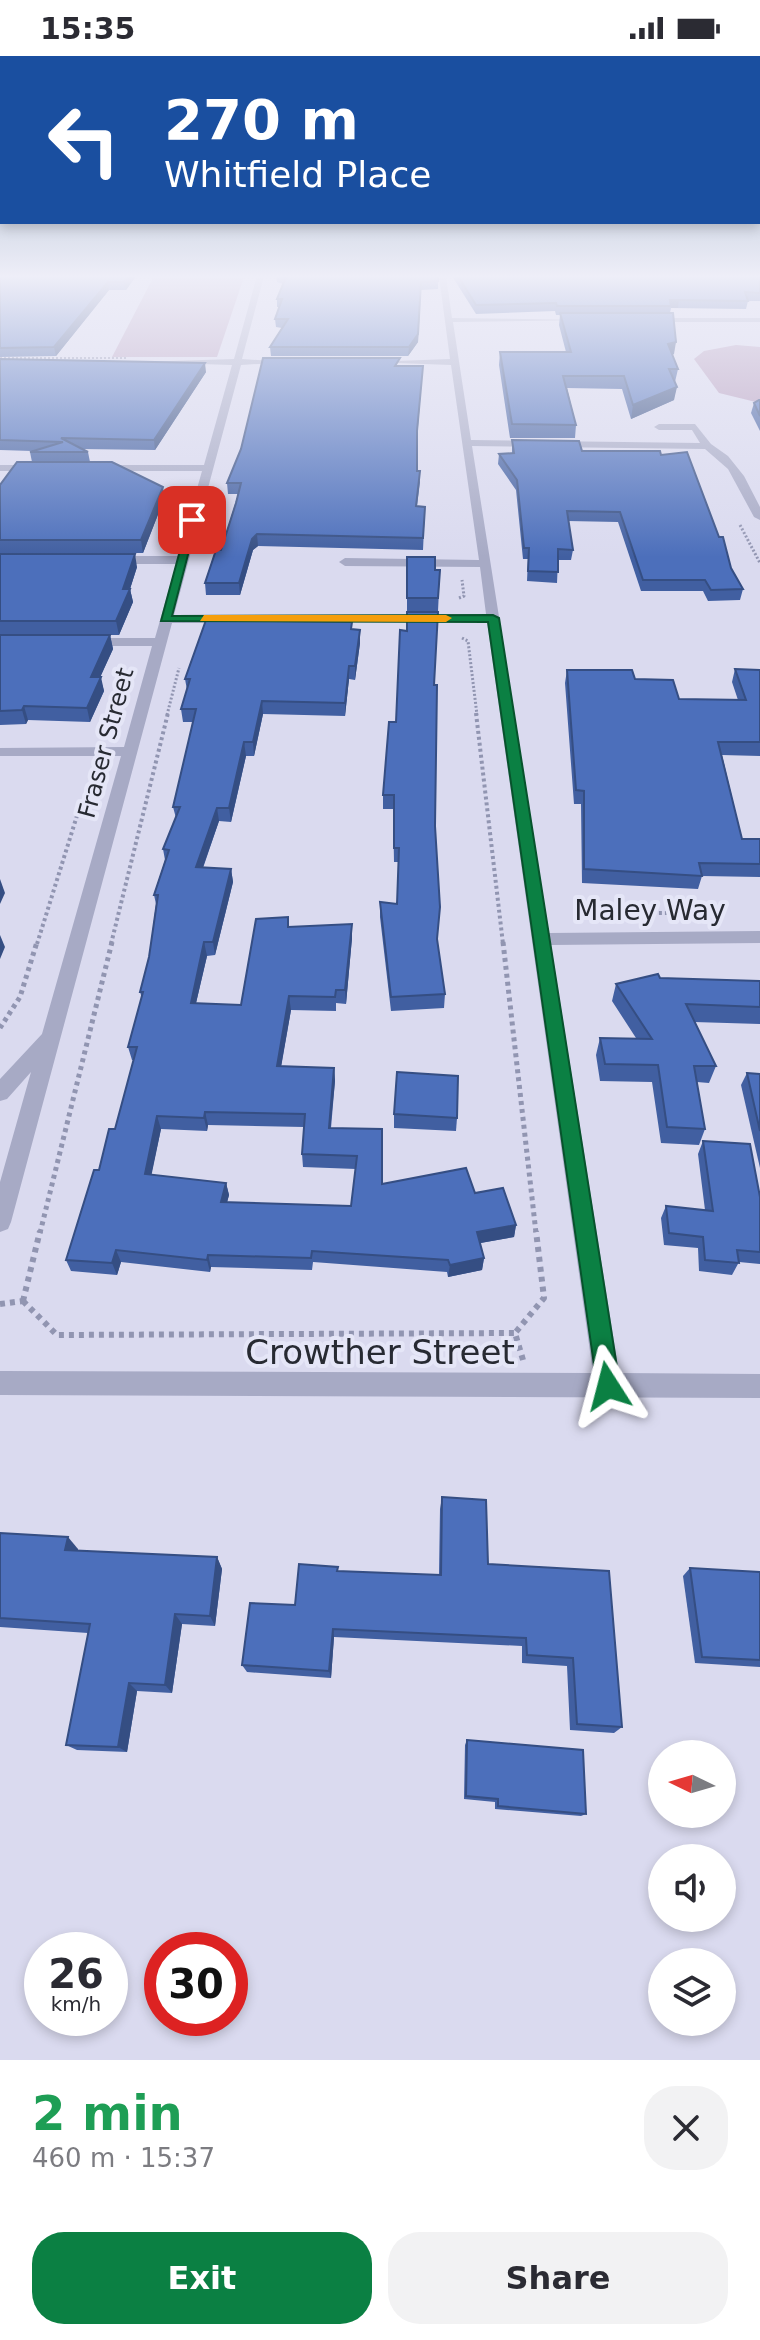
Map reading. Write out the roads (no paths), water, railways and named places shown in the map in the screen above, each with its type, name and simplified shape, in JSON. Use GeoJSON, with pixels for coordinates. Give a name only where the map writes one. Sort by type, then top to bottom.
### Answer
{"type":"FeatureCollection","features":[{"type":"Feature","properties":{"kind":"street","name":"Fraser Street"},"geometry":{"type":"LineString","coordinates":[[0,1222],[235,370]]}},
{"type":"Feature","properties":{"kind":"street"},"geometry":{"type":"LineString","coordinates":[[455,370],[608,1386]]}},
{"type":"Feature","properties":{"kind":"street"},"geometry":{"type":"LineString","coordinates":[[659,427],[695,427],[707,446]]}},
{"type":"Feature","properties":{"kind":"street"},"geometry":{"type":"LineString","coordinates":[[467,443],[707,446],[719,451],[728,461],[760,517]]}},
{"type":"Feature","properties":{"kind":"street"},"geometry":{"type":"LineString","coordinates":[[0,468],[48,468]]}},
{"type":"Feature","properties":{"kind":"street"},"geometry":{"type":"LineString","coordinates":[[79,468],[207,468]]}},
{"type":"Feature","properties":{"kind":"street"},"geometry":{"type":"LineString","coordinates":[[91,560],[182,560]]}},
{"type":"Feature","properties":{"kind":"street"},"geometry":{"type":"LineString","coordinates":[[345,562],[485,564]]}},
{"type":"Feature","properties":{"kind":"street"},"geometry":{"type":"LineString","coordinates":[[165,619],[493,618]]}},
{"type":"Feature","properties":{"kind":"street"},"geometry":{"type":"LineString","coordinates":[[80,642],[159,642]]}},
{"type":"Feature","properties":{"kind":"street"},"geometry":{"type":"LineString","coordinates":[[0,752],[129,751]]}},
{"type":"Feature","properties":{"kind":"street","name":"Maley Way"},"geometry":{"type":"LineString","coordinates":[[541,939],[760,937]]}},
{"type":"Feature","properties":{"kind":"street"},"geometry":{"type":"LineString","coordinates":[[0,1093],[52,1036]]}},
{"type":"Feature","properties":{"kind":"street","name":"Crowther Street"},"geometry":{"type":"LineString","coordinates":[[0,1383],[760,1386]]}}]}
